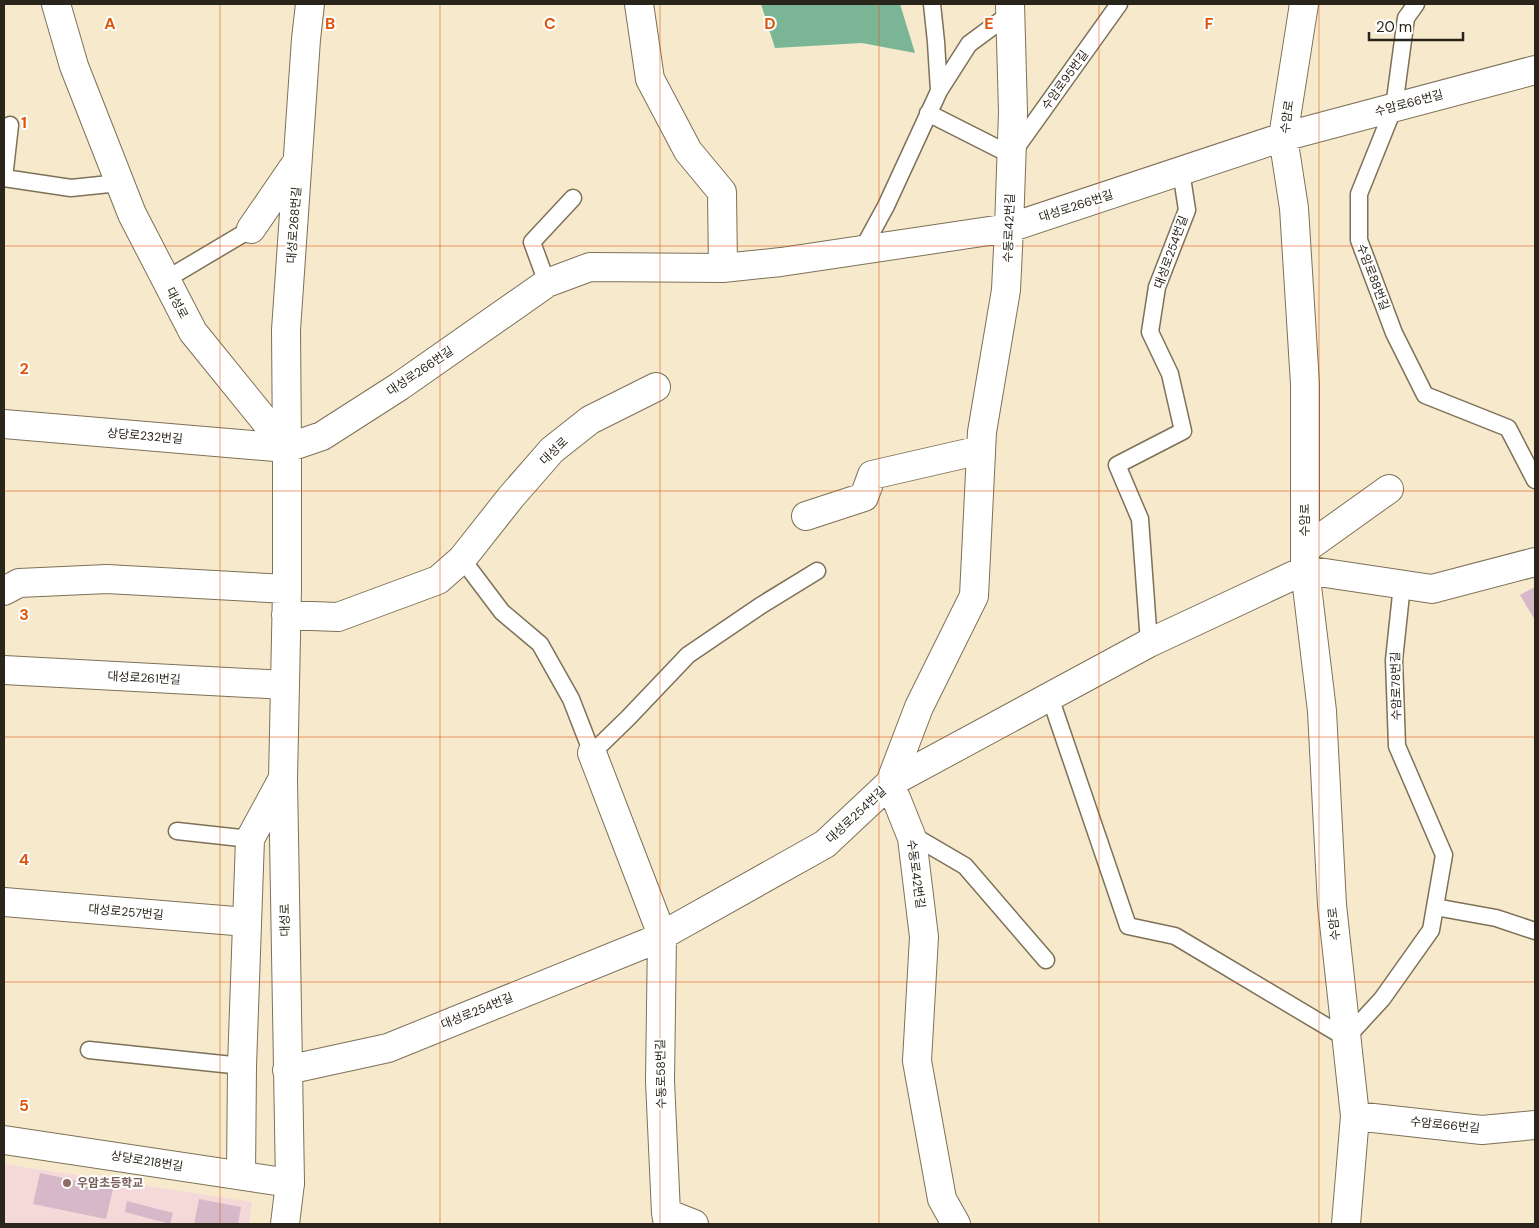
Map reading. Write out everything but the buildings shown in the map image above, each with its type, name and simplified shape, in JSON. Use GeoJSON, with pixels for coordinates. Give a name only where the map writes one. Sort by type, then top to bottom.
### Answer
{"type":"FeatureCollection","features":[{"type":"Feature","properties":{"kind":"street","name":"대성로"},"geometry":{"type":"LineString","coordinates":[[56,4],[74,66],[119,183],[132,214],[193,332],[287,448],[287,602],[283,779],[290,1183],[285,1224]]}},
{"type":"Feature","properties":{"kind":"street","name":"대성로268번길"},"geometry":{"type":"LineString","coordinates":[[287,448],[286,330],[310,4]]}},
{"type":"Feature","properties":{"kind":"street"},"geometry":{"type":"LineString","coordinates":[[639,4],[650,79],[688,151],[722,192],[723,268]]}},
{"type":"Feature","properties":{"kind":"street","name":"수암로"},"geometry":{"type":"LineString","coordinates":[[1304,4],[1284,137],[1294,208],[1305,384],[1305,560],[1322,711],[1332,905],[1355,1116],[1346,1224]]}},
{"type":"Feature","properties":{"kind":"street","name":"수동로42번길"},"geometry":{"type":"LineString","coordinates":[[956,1224],[942,1199],[917,1061],[924,937],[912,835],[890,783],[919,707],[974,596],[982,432],[1006,290],[1018,7]]}},
{"type":"Feature","properties":{"kind":"street","name":"수암로66번길"},"geometry":{"type":"LineString","coordinates":[[1284,137],[1535,70]]}},
{"type":"Feature","properties":{"kind":"street","name":"대성로266번길"},"geometry":{"type":"LineString","coordinates":[[287,448],[322,436],[400,386],[547,283],[590,267],[723,268],[781,262],[1010,228],[1284,137]]}},
{"type":"Feature","properties":{"kind":"street"},"geometry":{"type":"LineString","coordinates":[[251,229],[298,162]]}},
{"type":"Feature","properties":{"kind":"street","name":"대성로"},"geometry":{"type":"LineString","coordinates":[[4,592],[19,584],[106,579],[287,602],[338,617],[438,580],[462,560],[511,497],[552,450],[590,420],[656,387]]}},
{"type":"Feature","properties":{"kind":"street","name":"상당로232번길"},"geometry":{"type":"LineString","coordinates":[[4,424],[287,448]]}},
{"type":"Feature","properties":{"kind":"street"},"geometry":{"type":"LineString","coordinates":[[806,516],[864,497],[872,475],[981,450]]}},
{"type":"Feature","properties":{"kind":"street","name":"대성로254번길"},"geometry":{"type":"LineString","coordinates":[[287,1070],[388,1048],[662,935],[825,844],[890,783],[1305,560],[1389,489]]}},
{"type":"Feature","properties":{"kind":"street"},"geometry":{"type":"LineString","coordinates":[[1305,560],[1402,584],[1432,589],[1535,562]]}},
{"type":"Feature","properties":{"kind":"street","name":"대성로261번길"},"geometry":{"type":"LineString","coordinates":[[4,670],[285,685]]}},
{"type":"Feature","properties":{"kind":"street"},"geometry":{"type":"LineString","coordinates":[[592,753],[662,935]]}},
{"type":"Feature","properties":{"kind":"street"},"geometry":{"type":"LineString","coordinates":[[241,1176],[242,1066],[250,839],[283,779]]}},
{"type":"Feature","properties":{"kind":"street","name":"대성로257번길"},"geometry":{"type":"LineString","coordinates":[[4,902],[248,922]]}},
{"type":"Feature","properties":{"kind":"street","name":"수동로58번길"},"geometry":{"type":"LineString","coordinates":[[662,935],[660,1081],[667,1218],[694,1224]]}},
{"type":"Feature","properties":{"kind":"street","name":"수암로66번길"},"geometry":{"type":"LineString","coordinates":[[1355,1116],[1482,1130],[1535,1125]]}},
{"type":"Feature","properties":{"kind":"street","name":"상당로218번길"},"geometry":{"type":"LineString","coordinates":[[4,1140],[290,1183]]}},
{"type":"Feature","properties":{"kind":"lane"},"geometry":{"type":"LineString","coordinates":[[932,4],[939,91]]}},
{"type":"Feature","properties":{"kind":"lane","name":"수암로95번길"},"geometry":{"type":"LineString","coordinates":[[1011,155],[1120,4]]}},
{"type":"Feature","properties":{"kind":"lane"},"geometry":{"type":"LineString","coordinates":[[1394,107],[1406,18],[1416,4]]}},
{"type":"Feature","properties":{"kind":"lane"},"geometry":{"type":"LineString","coordinates":[[862,250],[886,206],[939,91],[969,44],[1018,7]]}},
{"type":"Feature","properties":{"kind":"lane","name":"수암로88번길"},"geometry":{"type":"LineString","coordinates":[[1394,107],[1359,194],[1359,240],[1394,333],[1425,395],[1508,428],[1535,480]]}},
{"type":"Feature","properties":{"kind":"lane"},"geometry":{"type":"LineString","coordinates":[[928,113],[1011,155]]}},
{"type":"Feature","properties":{"kind":"lane"},"geometry":{"type":"LineString","coordinates":[[10,126],[4,178],[71,188],[119,183]]}},
{"type":"Feature","properties":{"kind":"lane","name":"대성로254번길"},"geometry":{"type":"LineString","coordinates":[[1149,643],[1140,519],[1117,466],[1183,431],[1170,374],[1150,332],[1157,287],[1187,210],[1181,171]]}},
{"type":"Feature","properties":{"kind":"lane"},"geometry":{"type":"LineString","coordinates":[[547,283],[532,242],[573,198]]}},
{"type":"Feature","properties":{"kind":"lane"},"geometry":{"type":"LineString","coordinates":[[166,280],[251,229]]}},
{"type":"Feature","properties":{"kind":"lane"},"geometry":{"type":"LineString","coordinates":[[462,560],[502,612],[540,644],[571,699],[592,753],[688,655],[760,606],[817,571]]}},
{"type":"Feature","properties":{"kind":"lane","name":"수암로78번길"},"geometry":{"type":"LineString","coordinates":[[1402,584],[1394,660],[1397,746],[1444,855],[1435,907]]}},
{"type":"Feature","properties":{"kind":"lane"},"geometry":{"type":"LineString","coordinates":[[1050,696],[1128,926],[1175,936],[1346,1038],[1382,999],[1431,930],[1435,907],[1496,918],[1535,931]]}},
{"type":"Feature","properties":{"kind":"lane"},"geometry":{"type":"LineString","coordinates":[[177,831],[250,839]]}},
{"type":"Feature","properties":{"kind":"lane"},"geometry":{"type":"LineString","coordinates":[[912,835],[965,866],[1046,960]]}},
{"type":"Feature","properties":{"kind":"lane"},"geometry":{"type":"LineString","coordinates":[[89,1050],[242,1066]]}},
{"type":"Feature","properties":{"kind":"shaded area","name":"우암초등학교"},"geometry":{"type":"Polygon","coordinates":[[[4,1164],[252,1202],[249,1224],[4,1224],[4,1164]]]}},
{"type":"Feature","properties":{"kind":"green space"},"geometry":{"type":"Polygon","coordinates":[[[761,4],[900,4],[915,53],[862,43],[775,48],[761,4]]]}},
{"type":"Feature","properties":{"kind":"place","name":"우암초등학교"},"geometry":{"type":"Point","coordinates":[67,1183]}}]}
